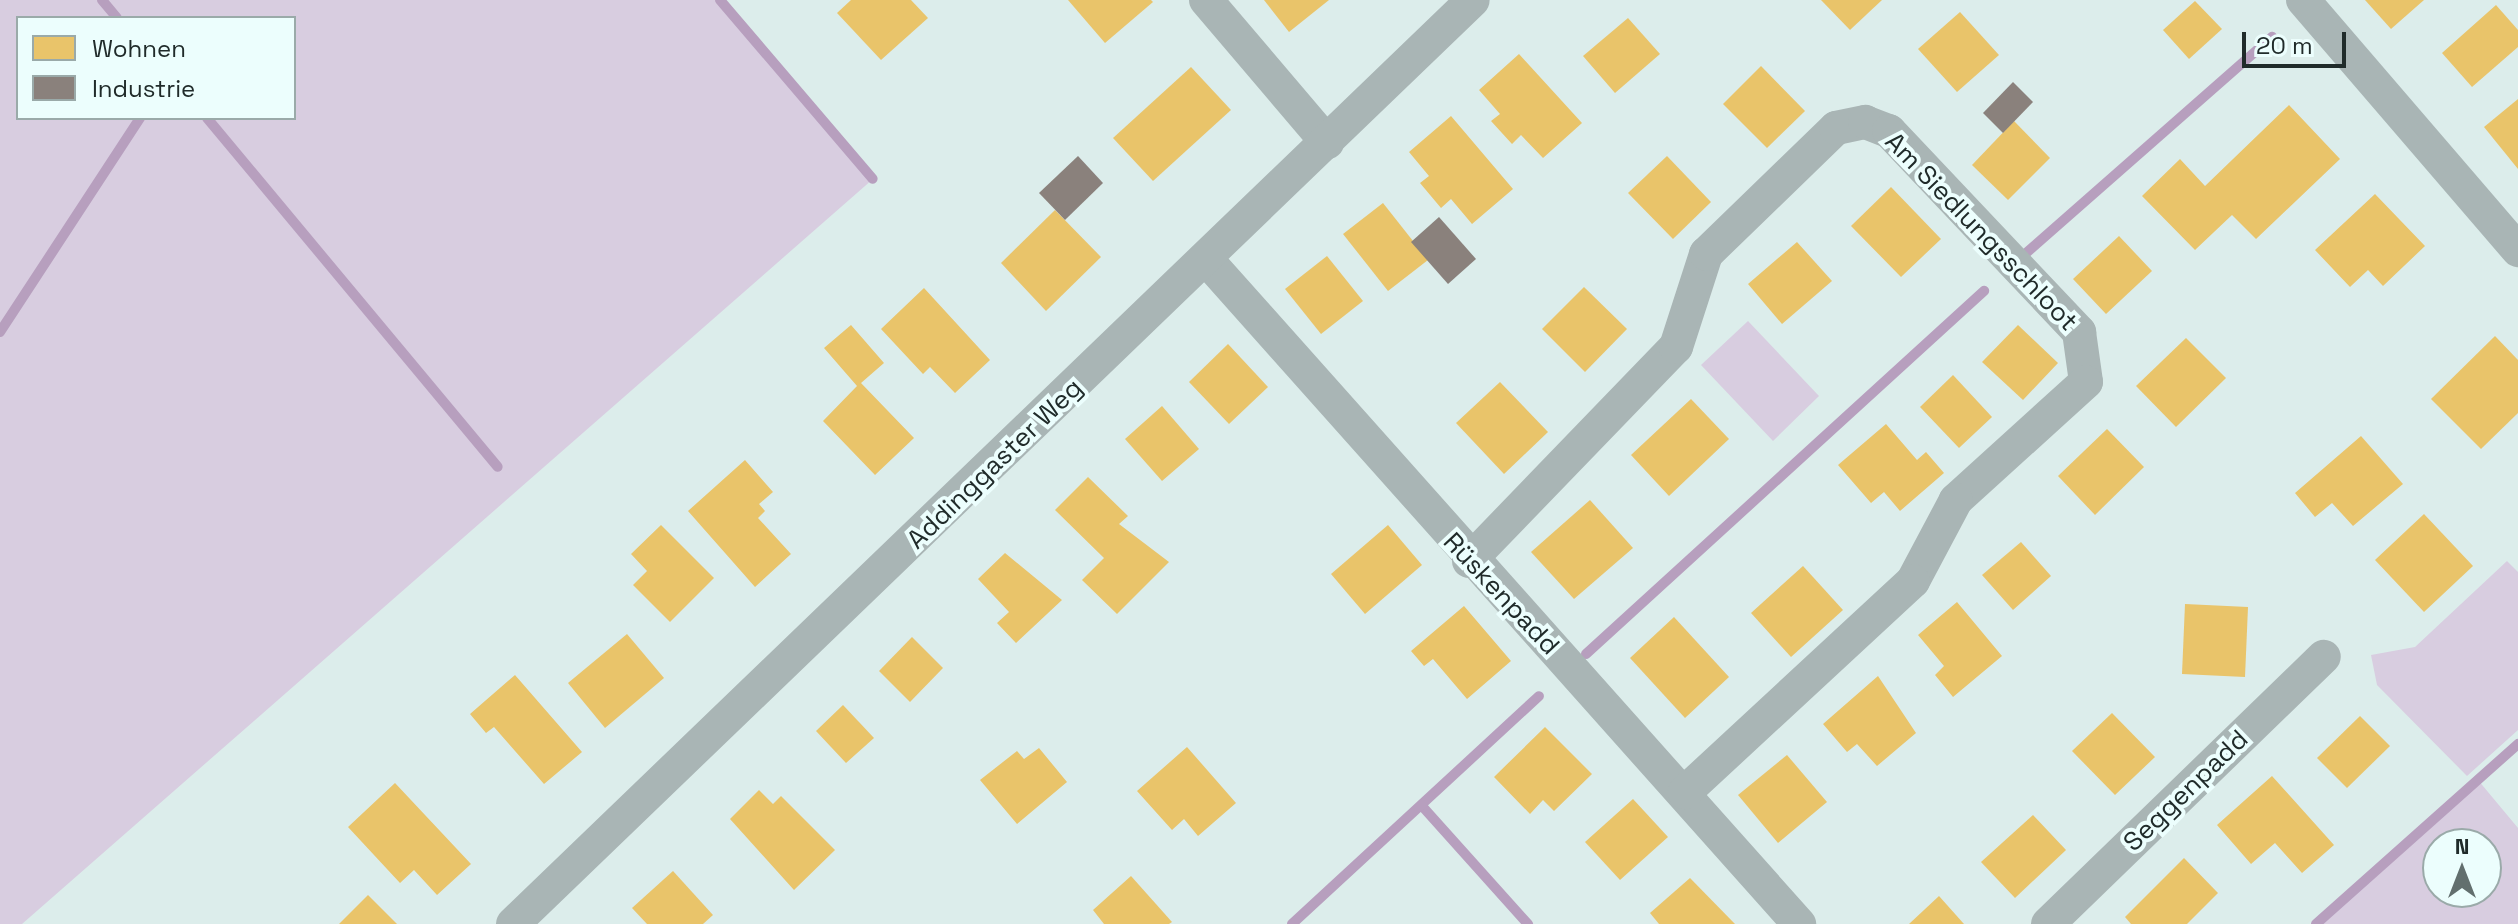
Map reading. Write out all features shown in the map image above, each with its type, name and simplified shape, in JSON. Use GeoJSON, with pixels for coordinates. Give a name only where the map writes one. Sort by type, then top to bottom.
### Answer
{"type":"FeatureCollection","features":[{"type":"Feature","properties":{"kind":"street"},"geometry":{"type":"LineString","coordinates":[[1206,0],[1327,142]]}},
{"type":"Feature","properties":{"kind":"street","name":"Addinggaster Weg"},"geometry":{"type":"LineString","coordinates":[[513,924],[1207,260],[1473,0]]}},
{"type":"Feature","properties":{"kind":"street"},"geometry":{"type":"LineString","coordinates":[[2303,0],[2518,250]]}},
{"type":"Feature","properties":{"kind":"street","name":"Am Siedlungsschloot"},"geometry":{"type":"LineString","coordinates":[[1469,561],[1676,347],[1706,254],[1836,128],[1865,122],[1889,131],[2079,332],[2086,382],[1956,500],[1913,581],[1685,792]]}},
{"type":"Feature","properties":{"kind":"street","name":"Rüskenpadd"},"geometry":{"type":"LineString","coordinates":[[1207,260],[1469,561],[1685,792],[1799,924]]}},
{"type":"Feature","properties":{"kind":"street","name":"Seggenpadd"},"geometry":{"type":"LineString","coordinates":[[2048,924],[2324,657]]}},
{"type":"Feature","properties":{"kind":"shaded area"},"geometry":{"type":"Polygon","coordinates":[[[0,0],[719,0],[873,179],[22,924],[0,924],[0,0]]]}},
{"type":"Feature","properties":{"kind":"shaded area"},"geometry":{"type":"Polygon","coordinates":[[[1748,321],[1819,396],[1773,441],[1701,365],[1748,321]]]}},
{"type":"Feature","properties":{"kind":"shaded area"},"geometry":{"type":"Polygon","coordinates":[[[2507,561],[2518,572],[2518,730],[2467,776],[2377,685],[2371,655],[2415,647],[2507,561]]]}},
{"type":"Feature","properties":{"kind":"shaded area"},"geometry":{"type":"Polygon","coordinates":[[[2478,780],[2518,828],[2518,924],[2316,924],[2422,830],[2422,908],[2502,908],[2502,828],[2424,828],[2478,780]]]}},
{"type":"Feature","properties":{"kind":"building: Wohnen"},"geometry":{"type":"Polygon","coordinates":[[[851,0],[911,0],[928,18],[881,60],[837,13],[851,0]]]}},
{"type":"Feature","properties":{"kind":"building: Wohnen"},"geometry":{"type":"Polygon","coordinates":[[[1068,0],[1151,0],[1153,2],[1105,43],[1068,0]]]}},
{"type":"Feature","properties":{"kind":"building: Wohnen"},"geometry":{"type":"Polygon","coordinates":[[[1264,0],[1329,0],[1289,32],[1264,0]]]}},
{"type":"Feature","properties":{"kind":"building: Wohnen"},"geometry":{"type":"Polygon","coordinates":[[[1821,0],[1882,0],[1850,30],[1821,0]]]}},
{"type":"Feature","properties":{"kind":"building: Wohnen"},"geometry":{"type":"Polygon","coordinates":[[[2365,0],[2424,0],[2391,29],[2365,0]]]}},
{"type":"Feature","properties":{"kind":"building: Wohnen"},"geometry":{"type":"Polygon","coordinates":[[[2195,1],[2222,29],[2189,59],[2163,30],[2195,1]]]}},
{"type":"Feature","properties":{"kind":"building: Wohnen"},"geometry":{"type":"Polygon","coordinates":[[[2496,5],[2518,30],[2518,47],[2472,87],[2442,53],[2496,5]]]}},
{"type":"Feature","properties":{"kind":"building: Wohnen"},"geometry":{"type":"Polygon","coordinates":[[[1960,12],[1999,55],[1957,92],[1918,49],[1960,12]]]}},
{"type":"Feature","properties":{"kind":"building: Wohnen"},"geometry":{"type":"Polygon","coordinates":[[[1628,18],[1660,54],[1615,93],[1583,56],[1628,18]]]}},
{"type":"Feature","properties":{"kind":"building: Wohnen"},"geometry":{"type":"Polygon","coordinates":[[[1519,54],[1582,123],[1543,158],[1521,135],[1512,144],[1491,121],[1500,114],[1479,90],[1519,54]]]}},
{"type":"Feature","properties":{"kind":"building: Wohnen"},"geometry":{"type":"Polygon","coordinates":[[[1761,66],[1805,111],[1767,148],[1723,104],[1761,66]]]}},
{"type":"Feature","properties":{"kind":"building: Wohnen"},"geometry":{"type":"Polygon","coordinates":[[[1191,67],[1231,110],[1153,181],[1113,138],[1191,67]]]}},
{"type":"Feature","properties":{"kind":"building: Wohnen"},"geometry":{"type":"Polygon","coordinates":[[[2518,99],[2518,169],[2484,127],[2518,99]]]}},
{"type":"Feature","properties":{"kind":"building: Wohnen"},"geometry":{"type":"Polygon","coordinates":[[[2289,105],[2340,159],[2256,239],[2232,215],[2195,250],[2142,196],[2180,159],[2205,186],[2289,105]]]}},
{"type":"Feature","properties":{"kind":"building: Wohnen"},"geometry":{"type":"Polygon","coordinates":[[[1451,116],[1513,189],[1472,224],[1451,199],[1441,208],[1420,183],[1429,176],[1409,152],[1451,116]]]}},
{"type":"Feature","properties":{"kind":"building: Wohnen"},"geometry":{"type":"Polygon","coordinates":[[[2014,121],[2050,158],[2008,200],[1972,165],[2014,121]]]}},
{"type":"Feature","properties":{"kind":"building: Wohnen"},"geometry":{"type":"Polygon","coordinates":[[[1667,156],[1711,202],[1673,239],[1628,193],[1667,156]]]}},
{"type":"Feature","properties":{"kind":"building: Wohnen"},"geometry":{"type":"Polygon","coordinates":[[[1891,187],[1941,239],[1901,277],[1851,226],[1891,187]]]}},
{"type":"Feature","properties":{"kind":"building: Wohnen"},"geometry":{"type":"Polygon","coordinates":[[[2375,194],[2425,246],[2383,286],[2368,270],[2350,287],[2315,250],[2375,194]]]}},
{"type":"Feature","properties":{"kind":"building: Wohnen"},"geometry":{"type":"Polygon","coordinates":[[[1383,203],[1428,260],[1388,291],[1343,234],[1383,203]]]}},
{"type":"Feature","properties":{"kind":"building: Wohnen"},"geometry":{"type":"Polygon","coordinates":[[[1055,210],[1101,257],[1046,311],[1001,263],[1055,210]]]}},
{"type":"Feature","properties":{"kind":"building: Wohnen"},"geometry":{"type":"Polygon","coordinates":[[[2119,236],[2152,271],[2106,314],[2073,279],[2119,236]]]}},
{"type":"Feature","properties":{"kind":"building: Wohnen"},"geometry":{"type":"Polygon","coordinates":[[[1797,242],[1832,281],[1782,324],[1748,284],[1797,242]]]}},
{"type":"Feature","properties":{"kind":"building: Wohnen"},"geometry":{"type":"Polygon","coordinates":[[[1327,256],[1363,301],[1321,334],[1285,289],[1327,256]]]}},
{"type":"Feature","properties":{"kind":"building: Wohnen"},"geometry":{"type":"Polygon","coordinates":[[[1584,287],[1627,329],[1585,372],[1542,329],[1584,287]]]}},
{"type":"Feature","properties":{"kind":"building: Wohnen"},"geometry":{"type":"Polygon","coordinates":[[[924,288],[990,360],[955,393],[930,367],[923,374],[881,329],[924,288]]]}},
{"type":"Feature","properties":{"kind":"building: Wohnen"},"geometry":{"type":"Polygon","coordinates":[[[851,325],[884,363],[861,383],[914,438],[875,475],[823,421],[857,386],[824,348],[851,325]]]}},
{"type":"Feature","properties":{"kind":"building: Wohnen"},"geometry":{"type":"Polygon","coordinates":[[[2018,325],[2058,363],[2023,400],[1982,362],[2018,325]]]}},
{"type":"Feature","properties":{"kind":"building: Wohnen"},"geometry":{"type":"Polygon","coordinates":[[[2495,336],[2518,360],[2518,413],[2481,449],[2431,399],[2495,336]]]}},
{"type":"Feature","properties":{"kind":"building: Wohnen"},"geometry":{"type":"Polygon","coordinates":[[[2186,338],[2226,378],[2176,427],[2136,386],[2186,338]]]}},
{"type":"Feature","properties":{"kind":"building: Wohnen"},"geometry":{"type":"Polygon","coordinates":[[[1228,344],[1268,387],[1229,424],[1189,382],[1228,344]]]}},
{"type":"Feature","properties":{"kind":"building: Wohnen"},"geometry":{"type":"Polygon","coordinates":[[[1953,375],[1992,417],[1959,448],[1920,407],[1953,375]]]}},
{"type":"Feature","properties":{"kind":"building: Wohnen"},"geometry":{"type":"Polygon","coordinates":[[[1500,382],[1548,432],[1504,474],[1456,423],[1500,382]]]}},
{"type":"Feature","properties":{"kind":"building: Wohnen"},"geometry":{"type":"Polygon","coordinates":[[[1691,399],[1729,439],[1669,496],[1631,455],[1691,399]]]}},
{"type":"Feature","properties":{"kind":"building: Wohnen"},"geometry":{"type":"Polygon","coordinates":[[[1162,406],[1199,449],[1162,481],[1125,439],[1162,406]]]}},
{"type":"Feature","properties":{"kind":"building: Wohnen"},"geometry":{"type":"Polygon","coordinates":[[[1886,424],[1917,460],[1926,452],[1944,473],[1900,511],[1884,492],[1871,503],[1838,465],[1886,424]]]}},
{"type":"Feature","properties":{"kind":"building: Wohnen"},"geometry":{"type":"Polygon","coordinates":[[[2107,429],[2144,467],[2095,515],[2058,476],[2107,429]]]}},
{"type":"Feature","properties":{"kind":"building: Wohnen"},"geometry":{"type":"Polygon","coordinates":[[[2361,436],[2403,484],[2353,526],[2332,503],[2315,517],[2295,493],[2361,436]]]}},
{"type":"Feature","properties":{"kind":"building: Wohnen"},"geometry":{"type":"Polygon","coordinates":[[[745,460],[773,492],[759,504],[765,511],[758,518],[791,554],[755,587],[688,511],[745,460]]]}},
{"type":"Feature","properties":{"kind":"building: Wohnen"},"geometry":{"type":"Polygon","coordinates":[[[1088,477],[1128,516],[1119,524],[1169,562],[1117,614],[1082,580],[1104,558],[1055,510],[1088,477]]]}},
{"type":"Feature","properties":{"kind":"building: Wohnen"},"geometry":{"type":"Polygon","coordinates":[[[1590,500],[1633,548],[1574,599],[1531,552],[1590,500]]]}},
{"type":"Feature","properties":{"kind":"building: Wohnen"},"geometry":{"type":"Polygon","coordinates":[[[2424,514],[2473,566],[2424,612],[2375,560],[2424,514]]]}},
{"type":"Feature","properties":{"kind":"building: Wohnen"},"geometry":{"type":"Polygon","coordinates":[[[661,525],[714,578],[670,622],[633,585],[647,571],[631,554],[661,525]]]}},
{"type":"Feature","properties":{"kind":"building: Wohnen"},"geometry":{"type":"Polygon","coordinates":[[[1388,525],[1422,565],[1365,614],[1331,574],[1388,525]]]}},
{"type":"Feature","properties":{"kind":"building: Wohnen"},"geometry":{"type":"Polygon","coordinates":[[[2021,542],[2051,576],[2013,610],[1982,575],[2021,542]]]}},
{"type":"Feature","properties":{"kind":"building: Wohnen"},"geometry":{"type":"Polygon","coordinates":[[[1005,553],[1062,600],[1016,643],[997,623],[1009,612],[978,579],[1005,553]]]}},
{"type":"Feature","properties":{"kind":"building: Wohnen"},"geometry":{"type":"Polygon","coordinates":[[[1803,566],[1843,610],[1791,657],[1751,613],[1803,566]]]}},
{"type":"Feature","properties":{"kind":"building: Wohnen"},"geometry":{"type":"Polygon","coordinates":[[[1957,602],[2002,656],[1953,697],[1935,675],[1944,666],[1918,635],[1957,602]]]}},
{"type":"Feature","properties":{"kind":"building: Wohnen"},"geometry":{"type":"Polygon","coordinates":[[[2185,604],[2248,607],[2245,677],[2182,674],[2185,604]]]}},
{"type":"Feature","properties":{"kind":"building: Wohnen"},"geometry":{"type":"Polygon","coordinates":[[[1464,606],[1511,661],[1467,699],[1433,659],[1424,666],[1411,651],[1464,606]]]}},
{"type":"Feature","properties":{"kind":"building: Wohnen"},"geometry":{"type":"Polygon","coordinates":[[[1674,617],[1729,677],[1685,718],[1630,658],[1674,617]]]}},
{"type":"Feature","properties":{"kind":"building: Wohnen"},"geometry":{"type":"Polygon","coordinates":[[[627,634],[664,678],[605,728],[568,683],[627,634]]]}},
{"type":"Feature","properties":{"kind":"building: Wohnen"},"geometry":{"type":"Polygon","coordinates":[[[912,637],[943,668],[910,702],[879,671],[912,637]]]}},
{"type":"Feature","properties":{"kind":"building: Wohnen"},"geometry":{"type":"Polygon","coordinates":[[[515,675],[582,752],[544,784],[494,727],[486,733],[470,714],[515,675]]]}},
{"type":"Feature","properties":{"kind":"building: Wohnen"},"geometry":{"type":"Polygon","coordinates":[[[1878,676],[1916,733],[1877,766],[1857,744],[1847,752],[1823,724],[1878,676]]]}},
{"type":"Feature","properties":{"kind":"building: Wohnen"},"geometry":{"type":"Polygon","coordinates":[[[843,705],[874,738],[846,763],[816,731],[843,705]]]}},
{"type":"Feature","properties":{"kind":"building: Wohnen"},"geometry":{"type":"Polygon","coordinates":[[[2112,713],[2155,757],[2115,795],[2072,751],[2112,713]]]}},
{"type":"Feature","properties":{"kind":"building: Wohnen"},"geometry":{"type":"Polygon","coordinates":[[[2360,716],[2390,746],[2347,788],[2317,758],[2360,716]]]}},
{"type":"Feature","properties":{"kind":"building: Wohnen"},"geometry":{"type":"Polygon","coordinates":[[[1545,727],[1592,774],[1554,811],[1543,800],[1530,814],[1494,777],[1545,727]]]}},
{"type":"Feature","properties":{"kind":"building: Wohnen"},"geometry":{"type":"Polygon","coordinates":[[[1187,747],[1236,803],[1198,836],[1184,819],[1172,830],[1137,791],[1187,747]]]}},
{"type":"Feature","properties":{"kind":"building: Wohnen"},"geometry":{"type":"Polygon","coordinates":[[[1039,748],[1067,782],[1017,824],[980,780],[1017,751],[1024,759],[1039,748]]]}},
{"type":"Feature","properties":{"kind":"building: Wohnen"},"geometry":{"type":"Polygon","coordinates":[[[1787,755],[1827,802],[1778,843],[1738,795],[1787,755]]]}},
{"type":"Feature","properties":{"kind":"building: Wohnen"},"geometry":{"type":"Polygon","coordinates":[[[2272,776],[2334,845],[2302,873],[2275,843],[2251,864],[2217,825],[2272,776]]]}},
{"type":"Feature","properties":{"kind":"building: Wohnen"},"geometry":{"type":"Polygon","coordinates":[[[395,783],[471,864],[437,895],[414,870],[400,883],[348,827],[395,783]]]}},
{"type":"Feature","properties":{"kind":"building: Wohnen"},"geometry":{"type":"Polygon","coordinates":[[[759,790],[773,804],[781,796],[835,850],[794,890],[730,819],[759,790]]]}},
{"type":"Feature","properties":{"kind":"building: Wohnen"},"geometry":{"type":"Polygon","coordinates":[[[1633,799],[1668,837],[1620,880],[1585,842],[1633,799]]]}},
{"type":"Feature","properties":{"kind":"building: Wohnen"},"geometry":{"type":"Polygon","coordinates":[[[2033,815],[2066,850],[2015,898],[1981,862],[2033,815]]]}},
{"type":"Feature","properties":{"kind":"building: Wohnen"},"geometry":{"type":"Polygon","coordinates":[[[2184,858],[2218,893],[2187,924],[2131,924],[2125,917],[2184,858]]]}},
{"type":"Feature","properties":{"kind":"building: Wohnen"},"geometry":{"type":"Polygon","coordinates":[[[673,871],[713,915],[703,924],[647,924],[632,908],[673,871]]]}},
{"type":"Feature","properties":{"kind":"building: Wohnen"},"geometry":{"type":"Polygon","coordinates":[[[1131,876],[1172,922],[1104,924],[1093,910],[1131,876]]]}},
{"type":"Feature","properties":{"kind":"building: Wohnen"},"geometry":{"type":"Polygon","coordinates":[[[1690,878],[1735,924],[1659,924],[1650,913],[1690,878]]]}},
{"type":"Feature","properties":{"kind":"building: Wohnen"},"geometry":{"type":"Polygon","coordinates":[[[368,895],[397,924],[339,924],[368,895]]]}},
{"type":"Feature","properties":{"kind":"building: Wohnen"},"geometry":{"type":"Polygon","coordinates":[[[1939,896],[1964,924],[1909,924],[1939,896]]]}},
{"type":"Feature","properties":{"kind":"building: Industrie"},"geometry":{"type":"Polygon","coordinates":[[[2013,82],[2033,102],[2003,133],[1983,113],[2013,82]]]}},
{"type":"Feature","properties":{"kind":"building: Industrie"},"geometry":{"type":"Polygon","coordinates":[[[1078,156],[1103,183],[1065,220],[1039,193],[1078,156]]]}},
{"type":"Feature","properties":{"kind":"building: Industrie"},"geometry":{"type":"Polygon","coordinates":[[[1439,217],[1476,259],[1448,284],[1411,242],[1439,217]]]}},
{"type":"Feature","properties":{"kind":"waterway"},"geometry":{"type":"LineString","coordinates":[[102,0],[115,16]]}},
{"type":"Feature","properties":{"kind":"waterway"},"geometry":{"type":"LineString","coordinates":[[720,0],[873,179]]}},
{"type":"Feature","properties":{"kind":"waterway"},"geometry":{"type":"LineString","coordinates":[[2025,254],[2272,37]]}},
{"type":"Feature","properties":{"kind":"waterway"},"geometry":{"type":"LineString","coordinates":[[0,332],[139,120]]}},
{"type":"Feature","properties":{"kind":"waterway"},"geometry":{"type":"LineString","coordinates":[[209,120],[498,467]]}},
{"type":"Feature","properties":{"kind":"waterway"},"geometry":{"type":"LineString","coordinates":[[1586,654],[1984,291]]}},
{"type":"Feature","properties":{"kind":"waterway"},"geometry":{"type":"LineString","coordinates":[[1292,924],[1539,696]]}},
{"type":"Feature","properties":{"kind":"waterway"},"geometry":{"type":"LineString","coordinates":[[2316,924],[2518,744]]}},
{"type":"Feature","properties":{"kind":"waterway"},"geometry":{"type":"LineString","coordinates":[[1422,806],[1528,924]]}}]}
